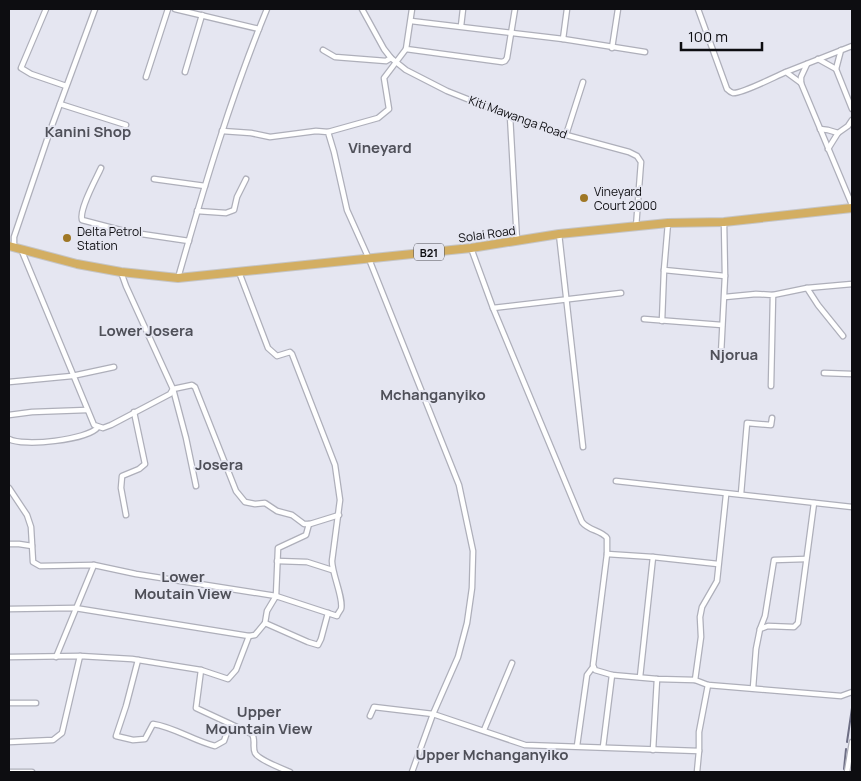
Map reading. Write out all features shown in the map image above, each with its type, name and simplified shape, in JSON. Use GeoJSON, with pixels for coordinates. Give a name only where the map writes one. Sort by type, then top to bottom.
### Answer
{"type":"FeatureCollection","features":[{"type":"Feature","properties":{"kind":"highway","name":"Solai Road"},"geometry":{"type":"LineString","coordinates":[[15,247],[77,264],[121,272],[178,278],[470,248],[559,234],[668,223],[724,222],[852,206]]}},
{"type":"Feature","properties":{"kind":"street"},"geometry":{"type":"LineString","coordinates":[[46,9],[21,68],[31,74],[66,86]]}},
{"type":"Feature","properties":{"kind":"street"},"geometry":{"type":"LineString","coordinates":[[95,9],[66,86],[14,237],[15,247],[94,425],[103,428],[111,425],[170,394],[174,389],[192,385],[195,387],[240,498],[249,503],[264,503],[277,511],[292,515],[304,524],[339,515]]}},
{"type":"Feature","properties":{"kind":"street"},"geometry":{"type":"LineString","coordinates":[[146,77],[168,9]]}},
{"type":"Feature","properties":{"kind":"street"},"geometry":{"type":"LineString","coordinates":[[175,9],[259,29]]}},
{"type":"Feature","properties":{"kind":"street"},"geometry":{"type":"LineString","coordinates":[[178,278],[222,131],[267,9]]}},
{"type":"Feature","properties":{"kind":"street","name":"Kiti Mawanga Road"},"geometry":{"type":"LineString","coordinates":[[362,9],[384,49],[391,58],[406,70],[447,91],[510,116],[637,156],[641,162],[636,227]]}},
{"type":"Feature","properties":{"kind":"street"},"geometry":{"type":"LineString","coordinates":[[222,131],[251,133],[270,137],[328,132],[378,118],[389,110],[384,78],[406,49],[412,9]]}},
{"type":"Feature","properties":{"kind":"street"},"geometry":{"type":"LineString","coordinates":[[461,26],[463,9]]}},
{"type":"Feature","properties":{"kind":"street"},"geometry":{"type":"LineString","coordinates":[[406,49],[506,61],[515,9]]}},
{"type":"Feature","properties":{"kind":"street"},"geometry":{"type":"LineString","coordinates":[[562,39],[567,9]]}},
{"type":"Feature","properties":{"kind":"street"},"geometry":{"type":"LineString","coordinates":[[612,48],[618,9]]}},
{"type":"Feature","properties":{"kind":"street"},"geometry":{"type":"LineString","coordinates":[[698,9],[727,89],[735,93],[852,46]]}},
{"type":"Feature","properties":{"kind":"street"},"geometry":{"type":"LineString","coordinates":[[184,72],[202,16]]}},
{"type":"Feature","properties":{"kind":"street"},"geometry":{"type":"LineString","coordinates":[[411,20],[562,39],[645,52]]}},
{"type":"Feature","properties":{"kind":"street"},"geometry":{"type":"LineString","coordinates":[[323,50],[335,57],[386,61],[391,58]]}},
{"type":"Feature","properties":{"kind":"street"},"geometry":{"type":"LineString","coordinates":[[841,50],[836,69],[852,109]]}},
{"type":"Feature","properties":{"kind":"street"},"geometry":{"type":"LineString","coordinates":[[818,59],[836,69]]}},
{"type":"Feature","properties":{"kind":"street"},"geometry":{"type":"LineString","coordinates":[[807,64],[801,76],[801,83],[828,149],[851,198],[852,206]]}},
{"type":"Feature","properties":{"kind":"street"},"geometry":{"type":"LineString","coordinates":[[786,72],[801,83]]}},
{"type":"Feature","properties":{"kind":"street"},"geometry":{"type":"LineString","coordinates":[[566,135],[583,82]]}},
{"type":"Feature","properties":{"kind":"street"},"geometry":{"type":"LineString","coordinates":[[60,104],[126,124]]}},
{"type":"Feature","properties":{"kind":"street"},"geometry":{"type":"LineString","coordinates":[[510,116],[517,241]]}},
{"type":"Feature","properties":{"kind":"street"},"geometry":{"type":"LineString","coordinates":[[828,149],[838,133],[848,126],[852,120]]}},
{"type":"Feature","properties":{"kind":"street"},"geometry":{"type":"LineString","coordinates":[[820,129],[838,133]]}},
{"type":"Feature","properties":{"kind":"street"},"geometry":{"type":"LineString","coordinates":[[328,132],[347,210],[369,259],[459,486],[473,551],[472,588],[458,657],[432,714],[412,772]]}},
{"type":"Feature","properties":{"kind":"street"},"geometry":{"type":"LineString","coordinates":[[101,168],[83,207],[82,220],[128,232],[189,241]]}},
{"type":"Feature","properties":{"kind":"street"},"geometry":{"type":"LineString","coordinates":[[154,178],[205,186]]}},
{"type":"Feature","properties":{"kind":"street"},"geometry":{"type":"LineString","coordinates":[[197,211],[226,213],[234,210],[246,179]]}},
{"type":"Feature","properties":{"kind":"street"},"geometry":{"type":"LineString","coordinates":[[721,354],[725,297],[724,222]]}},
{"type":"Feature","properties":{"kind":"street"},"geometry":{"type":"LineString","coordinates":[[662,321],[668,223]]}},
{"type":"Feature","properties":{"kind":"street"},"geometry":{"type":"LineString","coordinates":[[559,234],[583,446]]}},
{"type":"Feature","properties":{"kind":"street"},"geometry":{"type":"LineString","coordinates":[[470,248],[582,522],[591,530],[606,536],[607,554],[593,668],[586,675],[577,746]]}},
{"type":"Feature","properties":{"kind":"street"},"geometry":{"type":"LineString","coordinates":[[664,270],[725,276]]}},
{"type":"Feature","properties":{"kind":"street"},"geometry":{"type":"LineString","coordinates":[[121,272],[174,389],[196,486]]}},
{"type":"Feature","properties":{"kind":"street"},"geometry":{"type":"LineString","coordinates":[[9,488],[27,515],[31,527],[33,562],[40,566],[94,565],[136,574],[276,596],[337,616],[341,609],[341,602],[332,570],[340,492],[335,465],[292,354],[286,352],[277,356],[268,348],[239,272]]}},
{"type":"Feature","properties":{"kind":"street"},"geometry":{"type":"LineString","coordinates":[[725,297],[773,294],[807,288],[852,284]]}},
{"type":"Feature","properties":{"kind":"street"},"geometry":{"type":"LineString","coordinates":[[807,288],[818,306],[843,336]]}},
{"type":"Feature","properties":{"kind":"street"},"geometry":{"type":"LineString","coordinates":[[493,308],[621,293]]}},
{"type":"Feature","properties":{"kind":"street"},"geometry":{"type":"LineString","coordinates":[[771,386],[773,294]]}},
{"type":"Feature","properties":{"kind":"street"},"geometry":{"type":"LineString","coordinates":[[644,320],[722,325]]}},
{"type":"Feature","properties":{"kind":"street"},"geometry":{"type":"LineString","coordinates":[[9,382],[72,376],[114,367]]}},
{"type":"Feature","properties":{"kind":"street"},"geometry":{"type":"LineString","coordinates":[[824,373],[852,374]]}},
{"type":"Feature","properties":{"kind":"street"},"geometry":{"type":"LineString","coordinates":[[9,415],[32,412],[87,410]]}},
{"type":"Feature","properties":{"kind":"street"},"geometry":{"type":"LineString","coordinates":[[126,516],[121,488],[122,476],[141,468],[145,464],[134,412]]}},
{"type":"Feature","properties":{"kind":"street"},"geometry":{"type":"LineString","coordinates":[[740,494],[747,423],[771,425],[772,418]]}},
{"type":"Feature","properties":{"kind":"street"},"geometry":{"type":"LineString","coordinates":[[9,439],[19,443],[62,440],[94,431],[98,427]]}},
{"type":"Feature","properties":{"kind":"street"},"geometry":{"type":"LineString","coordinates":[[616,481],[852,507]]}},
{"type":"Feature","properties":{"kind":"street"},"geometry":{"type":"LineString","coordinates":[[695,680],[702,607],[717,581],[726,494]]}},
{"type":"Feature","properties":{"kind":"street"},"geometry":{"type":"LineString","coordinates":[[9,498],[16,497]]}},
{"type":"Feature","properties":{"kind":"street"},"geometry":{"type":"LineString","coordinates":[[760,629],[768,626],[794,628],[798,623],[814,503]]}},
{"type":"Feature","properties":{"kind":"street"},"geometry":{"type":"LineString","coordinates":[[9,609],[75,608],[160,620],[249,636],[258,633],[276,596],[278,548],[306,535],[309,524]]}},
{"type":"Feature","properties":{"kind":"street"},"geometry":{"type":"LineString","coordinates":[[9,544],[32,546]]}},
{"type":"Feature","properties":{"kind":"street"},"geometry":{"type":"LineString","coordinates":[[607,554],[718,564]]}},
{"type":"Feature","properties":{"kind":"street"},"geometry":{"type":"LineString","coordinates":[[640,677],[653,557]]}},
{"type":"Feature","properties":{"kind":"street"},"geometry":{"type":"LineString","coordinates":[[753,688],[756,650],[760,629],[765,616],[774,560],[806,558]]}},
{"type":"Feature","properties":{"kind":"street"},"geometry":{"type":"LineString","coordinates":[[277,561],[308,562],[332,570]]}},
{"type":"Feature","properties":{"kind":"street"},"geometry":{"type":"LineString","coordinates":[[56,657],[94,565]]}},
{"type":"Feature","properties":{"kind":"street"},"geometry":{"type":"LineString","coordinates":[[264,623],[318,645],[328,613]]}},
{"type":"Feature","properties":{"kind":"street"},"geometry":{"type":"LineString","coordinates":[[9,657],[80,656],[138,660],[201,670],[228,679],[236,670],[249,636]]}},
{"type":"Feature","properties":{"kind":"street"},"geometry":{"type":"LineString","coordinates":[[9,742],[53,740],[62,734],[80,656]]}},
{"type":"Feature","properties":{"kind":"street"},"geometry":{"type":"LineString","coordinates":[[138,660],[116,736],[133,740],[144,739],[153,724],[163,725],[204,744],[215,746],[224,741],[230,724]]}},
{"type":"Feature","properties":{"kind":"street"},"geometry":{"type":"LineString","coordinates":[[484,730],[512,663]]}},
{"type":"Feature","properties":{"kind":"street"},"geometry":{"type":"LineString","coordinates":[[593,668],[612,675],[695,680],[708,685],[841,696],[852,692]]}},
{"type":"Feature","properties":{"kind":"street"},"geometry":{"type":"LineString","coordinates":[[201,670],[196,708],[252,734],[255,741],[254,750],[258,756],[290,772]]}},
{"type":"Feature","properties":{"kind":"street"},"geometry":{"type":"LineString","coordinates":[[603,747],[612,675]]}},
{"type":"Feature","properties":{"kind":"street"},"geometry":{"type":"LineString","coordinates":[[653,750],[657,679]]}},
{"type":"Feature","properties":{"kind":"street"},"geometry":{"type":"LineString","coordinates":[[697,772],[699,732],[708,685]]}},
{"type":"Feature","properties":{"kind":"street"},"geometry":{"type":"LineString","coordinates":[[9,703],[36,703]]}},
{"type":"Feature","properties":{"kind":"street"},"geometry":{"type":"LineString","coordinates":[[370,716],[374,707],[432,714],[525,745],[699,751]]}},
{"type":"Feature","properties":{"kind":"street"},"geometry":{"type":"LineString","coordinates":[[847,772],[852,742]]}},
{"type":"Feature","properties":{"kind":"street"},"geometry":{"type":"LineString","coordinates":[[9,772],[32,772]]}},
{"type":"Feature","properties":{"kind":"waterway"},"geometry":{"type":"LineString","coordinates":[[847,742],[852,708]]}},
{"type":"Feature","properties":{"kind":"waterway"},"geometry":{"type":"LineString","coordinates":[[844,769],[846,749]]}},
{"type":"Feature","properties":{"kind":"place","name":"Vineyard Court 2000"},"geometry":{"type":"Point","coordinates":[584,198]}},
{"type":"Feature","properties":{"kind":"place","name":"Delta Petrol Station"},"geometry":{"type":"Point","coordinates":[67,238]}},
{"type":"Feature","properties":{"kind":"district","name":"Kanini Shop"},"geometry":{"type":"Point","coordinates":[88,131]}},
{"type":"Feature","properties":{"kind":"district","name":"Vineyard"},"geometry":{"type":"Point","coordinates":[380,147]}},
{"type":"Feature","properties":{"kind":"district","name":"Lower Josera"},"geometry":{"type":"Point","coordinates":[146,330]}},
{"type":"Feature","properties":{"kind":"district","name":"Njorua"},"geometry":{"type":"Point","coordinates":[734,354]}},
{"type":"Feature","properties":{"kind":"district","name":"Mchanganyiko"},"geometry":{"type":"Point","coordinates":[433,394]}},
{"type":"Feature","properties":{"kind":"district","name":"Josera"},"geometry":{"type":"Point","coordinates":[219,464]}},
{"type":"Feature","properties":{"kind":"district","name":"Lower Moutain View"},"geometry":{"type":"Point","coordinates":[183,584]}},
{"type":"Feature","properties":{"kind":"district","name":"Upper Mountain View"},"geometry":{"type":"Point","coordinates":[259,720]}},
{"type":"Feature","properties":{"kind":"district","name":"Upper Mchanganyiko"},"geometry":{"type":"Point","coordinates":[492,754]}}]}
